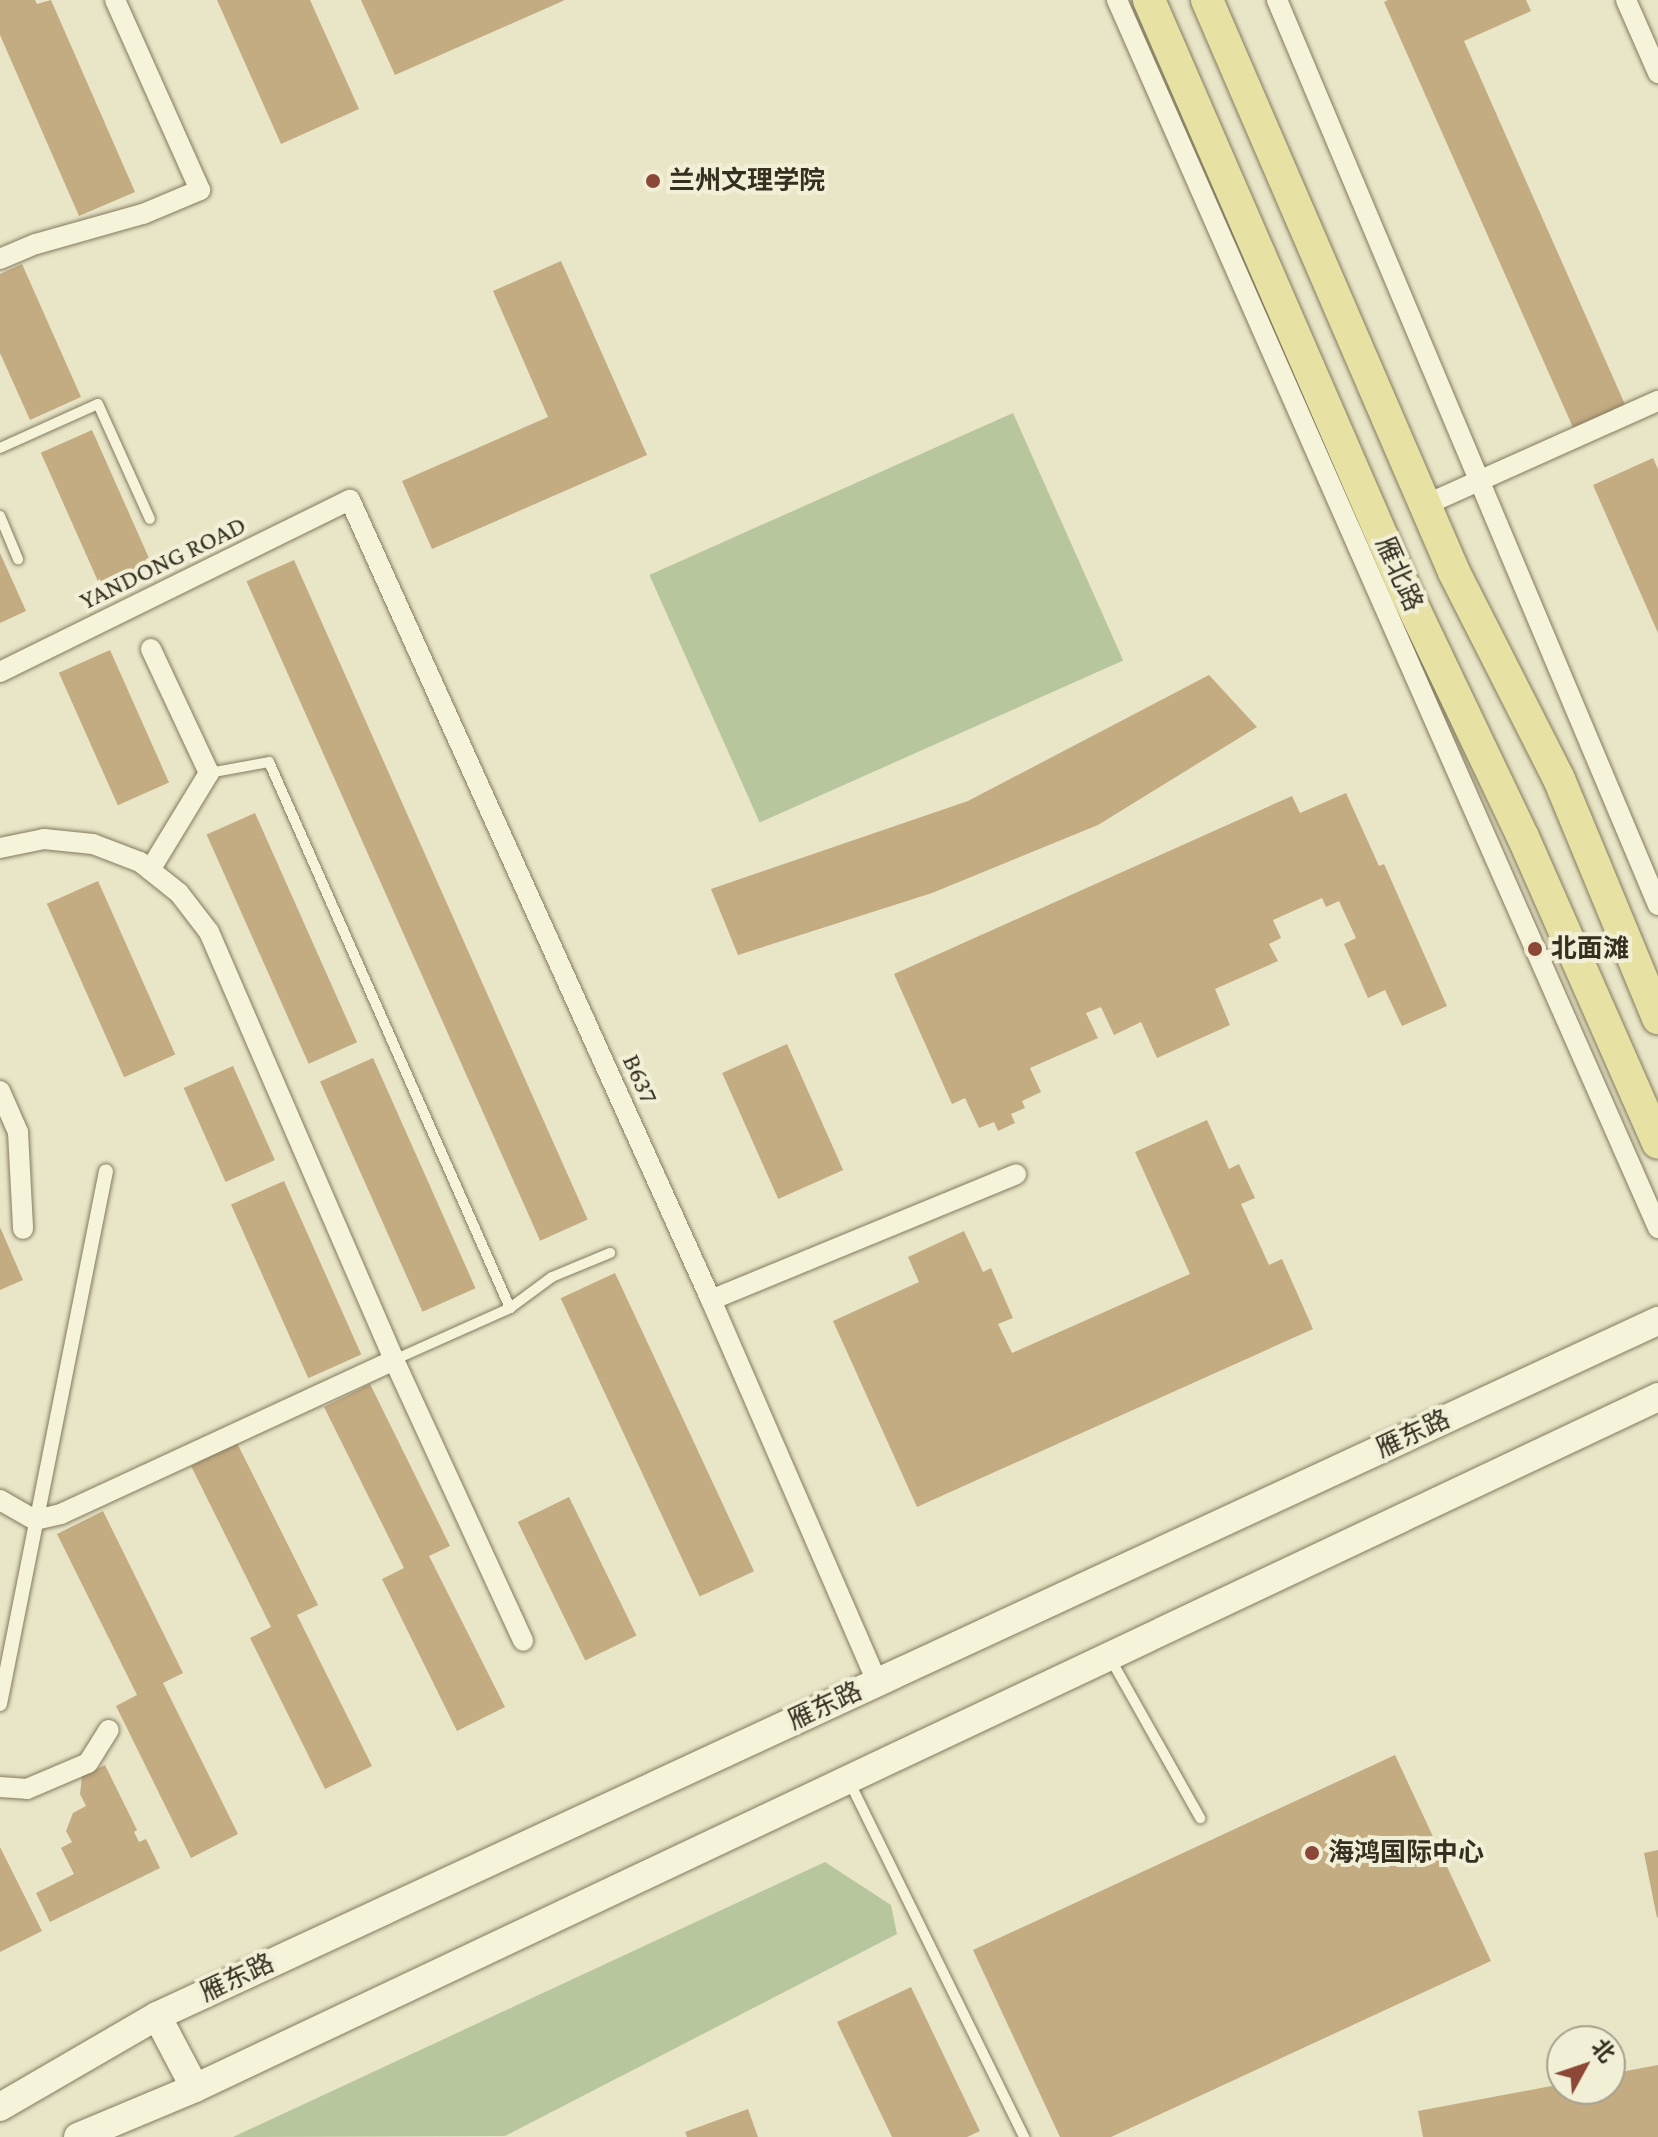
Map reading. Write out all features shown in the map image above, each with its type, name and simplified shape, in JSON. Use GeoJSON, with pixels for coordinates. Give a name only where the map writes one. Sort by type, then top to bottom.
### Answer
{"type":"FeatureCollection","features":[{"type":"Feature","properties":{"kind":"main road","name":"雁北路"},"geometry":{"type":"LineString","coordinates":[[1149,0],[1408,596],[1523,837],[1658,1143]]}},
{"type":"Feature","properties":{"kind":"main road","name":"雁北路"},"geometry":{"type":"LineString","coordinates":[[1207,0],[1454,572],[1559,779],[1658,1018]]}},
{"type":"Feature","properties":{"kind":"main road","name":"雁东路"},"geometry":{"type":"LineString","coordinates":[[0,2107],[157,2016],[1658,1321]]}},
{"type":"Feature","properties":{"kind":"main road"},"geometry":{"type":"LineString","coordinates":[[78,2137],[195,2088],[1658,1397]]}},
{"type":"Feature","properties":{"kind":"main road"},"geometry":{"type":"LineString","coordinates":[[157,2016],[195,2088]]}},
{"type":"Feature","properties":{"kind":"street"},"geometry":{"type":"LineString","coordinates":[[0,259],[36,244],[143,214],[200,190],[115,0]]}},
{"type":"Feature","properties":{"kind":"street"},"geometry":{"type":"LineString","coordinates":[[1117,0],[1658,1228]]}},
{"type":"Feature","properties":{"kind":"street"},"geometry":{"type":"LineString","coordinates":[[1277,0],[1658,905]]}},
{"type":"Feature","properties":{"kind":"street"},"geometry":{"type":"LineString","coordinates":[[1626,0],[1658,73]]}},
{"type":"Feature","properties":{"kind":"street"},"geometry":{"type":"LineString","coordinates":[[1425,505],[1658,401]]}},
{"type":"Feature","properties":{"kind":"street","name":"YANDONG ROAD"},"geometry":{"type":"LineString","coordinates":[[0,672],[350,500]]}},
{"type":"Feature","properties":{"kind":"street","name":"B637"},"geometry":{"type":"LineString","coordinates":[[350,500],[711,1300],[877,1682]]}},
{"type":"Feature","properties":{"kind":"street"},"geometry":{"type":"LineString","coordinates":[[150,870],[209,773],[151,649]]}},
{"type":"Feature","properties":{"kind":"street"},"geometry":{"type":"LineString","coordinates":[[0,848],[44,839],[93,844],[140,862],[179,893],[209,932],[394,1360],[523,1641]]}},
{"type":"Feature","properties":{"kind":"street"},"geometry":{"type":"LineString","coordinates":[[0,1091],[18,1132],[23,1229]]}},
{"type":"Feature","properties":{"kind":"street"},"geometry":{"type":"LineString","coordinates":[[0,1704],[106,1171]]}},
{"type":"Feature","properties":{"kind":"street"},"geometry":{"type":"LineString","coordinates":[[711,1300],[1016,1174]]}},
{"type":"Feature","properties":{"kind":"street"},"geometry":{"type":"LineString","coordinates":[[0,1500],[35,1520],[61,1514],[394,1360]]}},
{"type":"Feature","properties":{"kind":"street"},"geometry":{"type":"LineString","coordinates":[[0,1787],[27,1789],[88,1763],[109,1730]]}},
{"type":"Feature","properties":{"kind":"lane"},"geometry":{"type":"LineString","coordinates":[[0,448],[98,404],[150,519]]}},
{"type":"Feature","properties":{"kind":"lane"},"geometry":{"type":"LineString","coordinates":[[0,516],[18,559]]}},
{"type":"Feature","properties":{"kind":"lane"},"geometry":{"type":"LineString","coordinates":[[209,773],[269,762],[510,1308]]}},
{"type":"Feature","properties":{"kind":"lane"},"geometry":{"type":"LineString","coordinates":[[394,1360],[510,1308],[552,1277],[610,1253]]}},
{"type":"Feature","properties":{"kind":"lane"},"geometry":{"type":"LineString","coordinates":[[1109,1656],[1200,1818]]}},
{"type":"Feature","properties":{"kind":"lane"},"geometry":{"type":"LineString","coordinates":[[848,1779],[1024,2137]]}},
{"type":"Feature","properties":{"kind":"green space"},"geometry":{"type":"Polygon","coordinates":[[[1013,413],[1123,661],[760,822],[649,575],[1013,413]]]}},
{"type":"Feature","properties":{"kind":"green space"},"geometry":{"type":"Polygon","coordinates":[[[825,1862],[891,1905],[897,1934],[505,2136],[233,2137],[825,1862]]]}},
{"type":"Feature","properties":{"kind":"building"},"geometry":{"type":"Polygon","coordinates":[[[0,0],[35,0],[37,4],[51,0],[135,192],[79,216],[0,35],[0,0]]]}},
{"type":"Feature","properties":{"kind":"building"},"geometry":{"type":"Polygon","coordinates":[[[217,0],[310,0],[359,109],[281,144],[217,0]]]}},
{"type":"Feature","properties":{"kind":"building"},"geometry":{"type":"Polygon","coordinates":[[[361,0],[565,0],[395,75],[361,0]]]}},
{"type":"Feature","properties":{"kind":"building"},"geometry":{"type":"Polygon","coordinates":[[[1526,0],[1531,11],[1464,41],[1627,409],[1575,432],[1384,2],[1526,0]]]}},
{"type":"Feature","properties":{"kind":"building"},"geometry":{"type":"Polygon","coordinates":[[[561,261],[647,455],[432,549],[402,481],[548,417],[493,291],[561,261]]]}},
{"type":"Feature","properties":{"kind":"building"},"geometry":{"type":"Polygon","coordinates":[[[22,264],[81,397],[30,420],[0,353],[0,274],[22,264]]]}},
{"type":"Feature","properties":{"kind":"building"},"geometry":{"type":"Polygon","coordinates":[[[92,430],[151,563],[100,586],[41,453],[92,430]]]}},
{"type":"Feature","properties":{"kind":"building"},"geometry":{"type":"Polygon","coordinates":[[[1653,458],[1658,469],[1658,633],[1593,485],[1653,458]]]}},
{"type":"Feature","properties":{"kind":"building"},"geometry":{"type":"Polygon","coordinates":[[[0,553],[26,611],[0,623],[0,553]]]}},
{"type":"Feature","properties":{"kind":"building"},"geometry":{"type":"Polygon","coordinates":[[[294,560],[588,1220],[540,1241],[246,581],[294,560]]]}},
{"type":"Feature","properties":{"kind":"building"},"geometry":{"type":"Polygon","coordinates":[[[110,650],[169,782],[118,805],[59,673],[110,650]]]}},
{"type":"Feature","properties":{"kind":"building"},"geometry":{"type":"Polygon","coordinates":[[[1209,675],[1257,727],[1098,825],[932,893],[738,955],[711,889],[968,801],[1209,675]]]}},
{"type":"Feature","properties":{"kind":"building"},"geometry":{"type":"Polygon","coordinates":[[[1346,793],[1379,866],[1384,864],[1447,1006],[1402,1026],[1385,990],[1368,998],[1344,944],[1356,938],[1339,901],[1326,907],[1322,898],[1273,920],[1281,938],[1269,944],[1278,961],[1215,989],[1230,1025],[1157,1058],[1141,1022],[1114,1035],[1101,1007],[1086,1013],[1098,1038],[1030,1068],[1041,1092],[1022,1101],[1025,1108],[1011,1114],[1015,1123],[998,1131],[994,1122],[979,1128],[965,1098],[952,1104],[894,974],[1292,796],[1300,813],[1346,793]]]}},
{"type":"Feature","properties":{"kind":"building"},"geometry":{"type":"Polygon","coordinates":[[[255,813],[357,1042],[309,1064],[207,835],[255,813]]]}},
{"type":"Feature","properties":{"kind":"building"},"geometry":{"type":"Polygon","coordinates":[[[98,881],[175,1055],[124,1077],[47,904],[98,881]]]}},
{"type":"Feature","properties":{"kind":"building"},"geometry":{"type":"Polygon","coordinates":[[[787,1044],[843,1170],[778,1199],[722,1073],[787,1044]]]}},
{"type":"Feature","properties":{"kind":"building"},"geometry":{"type":"Polygon","coordinates":[[[373,1058],[475,1288],[423,1312],[320,1082],[373,1058]]]}},
{"type":"Feature","properties":{"kind":"building"},"geometry":{"type":"Polygon","coordinates":[[[233,1066],[275,1160],[226,1182],[184,1088],[233,1066]]]}},
{"type":"Feature","properties":{"kind":"building"},"geometry":{"type":"Polygon","coordinates":[[[1207,1120],[1229,1169],[1239,1164],[1255,1198],[1241,1204],[1269,1265],[1282,1259],[1313,1329],[917,1507],[833,1321],[919,1282],[908,1257],[964,1231],[983,1272],[991,1268],[1013,1318],[998,1324],[1012,1353],[1190,1274],[1135,1152],[1207,1120]]]}},
{"type":"Feature","properties":{"kind":"building"},"geometry":{"type":"Polygon","coordinates":[[[284,1181],[361,1355],[308,1378],[231,1205],[284,1181]]]}},
{"type":"Feature","properties":{"kind":"building"},"geometry":{"type":"Polygon","coordinates":[[[0,1227],[23,1280],[0,1290],[0,1227]]]}},
{"type":"Feature","properties":{"kind":"building"},"geometry":{"type":"Polygon","coordinates":[[[615,1273],[754,1571],[700,1597],[561,1298],[615,1273]]]}},
{"type":"Feature","properties":{"kind":"building"},"geometry":{"type":"Polygon","coordinates":[[[370,1384],[450,1546],[429,1556],[505,1707],[457,1731],[382,1579],[404,1568],[324,1407],[370,1384]]]}},
{"type":"Feature","properties":{"kind":"building"},"geometry":{"type":"Polygon","coordinates":[[[237,1443],[318,1605],[297,1615],[372,1766],[325,1789],[250,1638],[271,1627],[191,1466],[237,1443]]]}},
{"type":"Feature","properties":{"kind":"building"},"geometry":{"type":"Polygon","coordinates":[[[569,1497],[637,1635],[585,1660],[518,1522],[569,1497]]]}},
{"type":"Feature","properties":{"kind":"building"},"geometry":{"type":"Polygon","coordinates":[[[103,1511],[183,1673],[163,1683],[238,1834],[191,1858],[116,1706],[137,1695],[57,1534],[103,1511]]]}},
{"type":"Feature","properties":{"kind":"building","name":"海鸿国际中心"},"geometry":{"type":"Polygon","coordinates":[[[1395,1755],[1491,1961],[1111,2137],[1060,2137],[973,1950],[1395,1755]]]}},
{"type":"Feature","properties":{"kind":"building"},"geometry":{"type":"Polygon","coordinates":[[[105,1765],[137,1830],[134,1832],[139,1842],[146,1839],[160,1868],[50,1922],[36,1893],[74,1874],[61,1848],[72,1842],[66,1831],[73,1813],[86,1806],[80,1794],[82,1776],[105,1765]]]}},
{"type":"Feature","properties":{"kind":"building"},"geometry":{"type":"Polygon","coordinates":[[[0,1847],[42,1931],[0,1952],[0,1847]]]}},
{"type":"Feature","properties":{"kind":"building"},"geometry":{"type":"Polygon","coordinates":[[[1658,1850],[1658,1917],[1657,1918],[1644,1853],[1658,1850]]]}},
{"type":"Feature","properties":{"kind":"building"},"geometry":{"type":"Polygon","coordinates":[[[911,1987],[980,2131],[967,2137],[892,2137],[837,2022],[911,1987]]]}},
{"type":"Feature","properties":{"kind":"building"},"geometry":{"type":"Polygon","coordinates":[[[1658,2065],[1658,2137],[1423,2137],[1418,2111],[1546,2087],[1546,2105],[1626,2105],[1626,2071],[1658,2065]]]}},
{"type":"Feature","properties":{"kind":"building"},"geometry":{"type":"Polygon","coordinates":[[[748,2109],[758,2137],[687,2137],[685,2132],[748,2109]]]}},
{"type":"Feature","properties":{"kind":"place","name":"兰州文理学院"},"geometry":{"type":"Point","coordinates":[653,181]}},
{"type":"Feature","properties":{"kind":"place","name":"北面滩"},"geometry":{"type":"Point","coordinates":[1535,949]}},
{"type":"Feature","properties":{"kind":"place","name":"海鸿国际中心"},"geometry":{"type":"Point","coordinates":[1312,1853]}}]}
